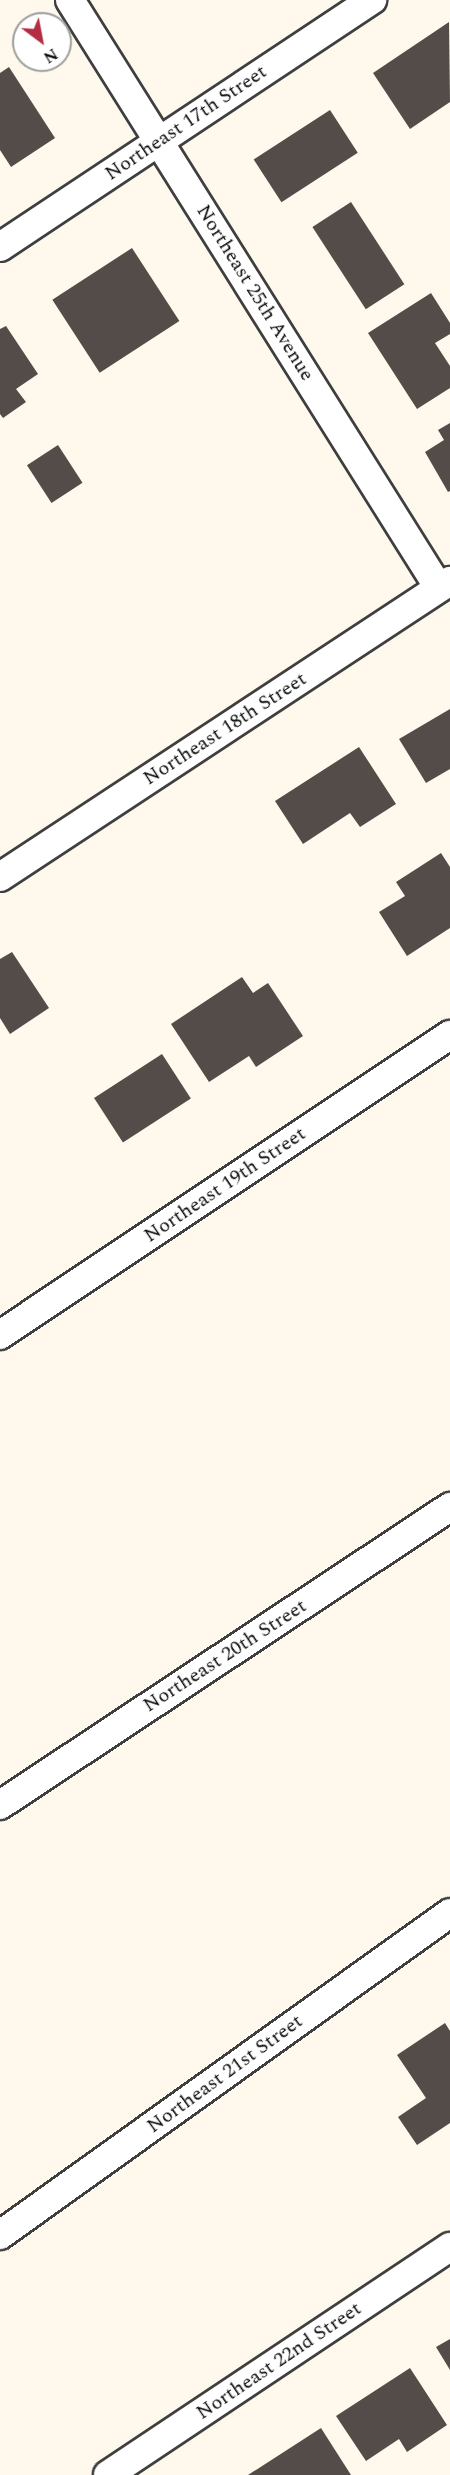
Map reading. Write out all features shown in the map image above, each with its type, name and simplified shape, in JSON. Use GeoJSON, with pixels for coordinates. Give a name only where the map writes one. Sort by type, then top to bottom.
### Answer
{"type":"FeatureCollection","features":[{"type":"Feature","properties":{"kind":"street","name":"Northeast 25th Avenue"},"geometry":{"type":"LineString","coordinates":[[70,0],[444,585]]}},
{"type":"Feature","properties":{"kind":"street","name":"Northeast 17th Street"},"geometry":{"type":"LineString","coordinates":[[0,247],[372,0]]}},
{"type":"Feature","properties":{"kind":"street","name":"Northeast 18th Street"},"geometry":{"type":"LineString","coordinates":[[0,878],[444,585]]}},
{"type":"Feature","properties":{"kind":"street","name":"Northeast 19th Street"},"geometry":{"type":"LineString","coordinates":[[0,1335],[450,1035]]}},
{"type":"Feature","properties":{"kind":"street","name":"Northeast 20th Street"},"geometry":{"type":"LineString","coordinates":[[0,1805],[450,1508]]}},
{"type":"Feature","properties":{"kind":"street","name":"Northeast 21st Street"},"geometry":{"type":"LineString","coordinates":[[0,2235],[450,1913]]}},
{"type":"Feature","properties":{"kind":"street","name":"Northeast 22nd Street"},"geometry":{"type":"LineString","coordinates":[[108,2475],[450,2247]]}},
{"type":"Feature","properties":{"kind":"building"},"geometry":{"type":"Polygon","coordinates":[[[449,22],[450,102],[410,129],[373,73],[449,22]]]}},
{"type":"Feature","properties":{"kind":"building"},"geometry":{"type":"Polygon","coordinates":[[[9,67],[55,138],[11,167],[0,150],[0,73],[9,67]]]}},
{"type":"Feature","properties":{"kind":"building"},"geometry":{"type":"Polygon","coordinates":[[[330,110],[358,153],[281,202],[254,160],[330,110]]]}},
{"type":"Feature","properties":{"kind":"building"},"geometry":{"type":"Polygon","coordinates":[[[351,202],[404,284],[366,309],[312,227],[351,202]]]}},
{"type":"Feature","properties":{"kind":"building"},"geometry":{"type":"Polygon","coordinates":[[[132,248],[179,321],[100,373],[52,300],[132,248]]]}},
{"type":"Feature","properties":{"kind":"building"},"geometry":{"type":"Polygon","coordinates":[[[431,293],[450,323],[450,334],[435,343],[450,366],[450,388],[417,409],[368,333],[431,293]]]}},
{"type":"Feature","properties":{"kind":"building"},"geometry":{"type":"Polygon","coordinates":[[[6,326],[38,374],[16,389],[26,402],[3,418],[0,414],[0,329],[6,326]]]}},
{"type":"Feature","properties":{"kind":"building"},"geometry":{"type":"Polygon","coordinates":[[[450,423],[450,491],[448,492],[425,452],[444,440],[438,430],[450,423]]]}},
{"type":"Feature","properties":{"kind":"building"},"geometry":{"type":"Polygon","coordinates":[[[58,445],[83,483],[51,503],[27,465],[58,445]]]}},
{"type":"Feature","properties":{"kind":"building"},"geometry":{"type":"Polygon","coordinates":[[[450,709],[450,769],[426,783],[399,739],[450,709]]]}},
{"type":"Feature","properties":{"kind":"building"},"geometry":{"type":"Polygon","coordinates":[[[359,747],[396,804],[360,827],[350,813],[303,844],[275,801],[359,747]]]}},
{"type":"Feature","properties":{"kind":"building"},"geometry":{"type":"Polygon","coordinates":[[[441,853],[450,867],[450,928],[407,956],[379,912],[405,896],[396,882],[441,853]]]}},
{"type":"Feature","properties":{"kind":"building"},"geometry":{"type":"Polygon","coordinates":[[[12,952],[49,1008],[10,1034],[0,1018],[0,959],[12,952]]]}},
{"type":"Feature","properties":{"kind":"building"},"geometry":{"type":"Polygon","coordinates":[[[242,977],[253,993],[268,983],[303,1036],[256,1067],[249,1056],[209,1082],[171,1024],[242,977]]]}},
{"type":"Feature","properties":{"kind":"building"},"geometry":{"type":"Polygon","coordinates":[[[162,1054],[191,1098],[123,1143],[94,1098],[162,1054]]]}},
{"type":"Feature","properties":{"kind":"building"},"geometry":{"type":"Polygon","coordinates":[[[445,2023],[450,2031],[450,2123],[417,2145],[398,2117],[426,2098],[397,2055],[445,2023]]]}},
{"type":"Feature","properties":{"kind":"building"},"geometry":{"type":"Polygon","coordinates":[[[450,2339],[450,2370],[436,2347],[450,2339]]]}},
{"type":"Feature","properties":{"kind":"building"},"geometry":{"type":"Polygon","coordinates":[[[410,2368],[447,2425],[407,2452],[399,2439],[366,2461],[336,2416],[410,2368]]]}},
{"type":"Feature","properties":{"kind":"building"},"geometry":{"type":"Polygon","coordinates":[[[321,2428],[351,2475],[248,2475],[321,2428]]]}}]}
